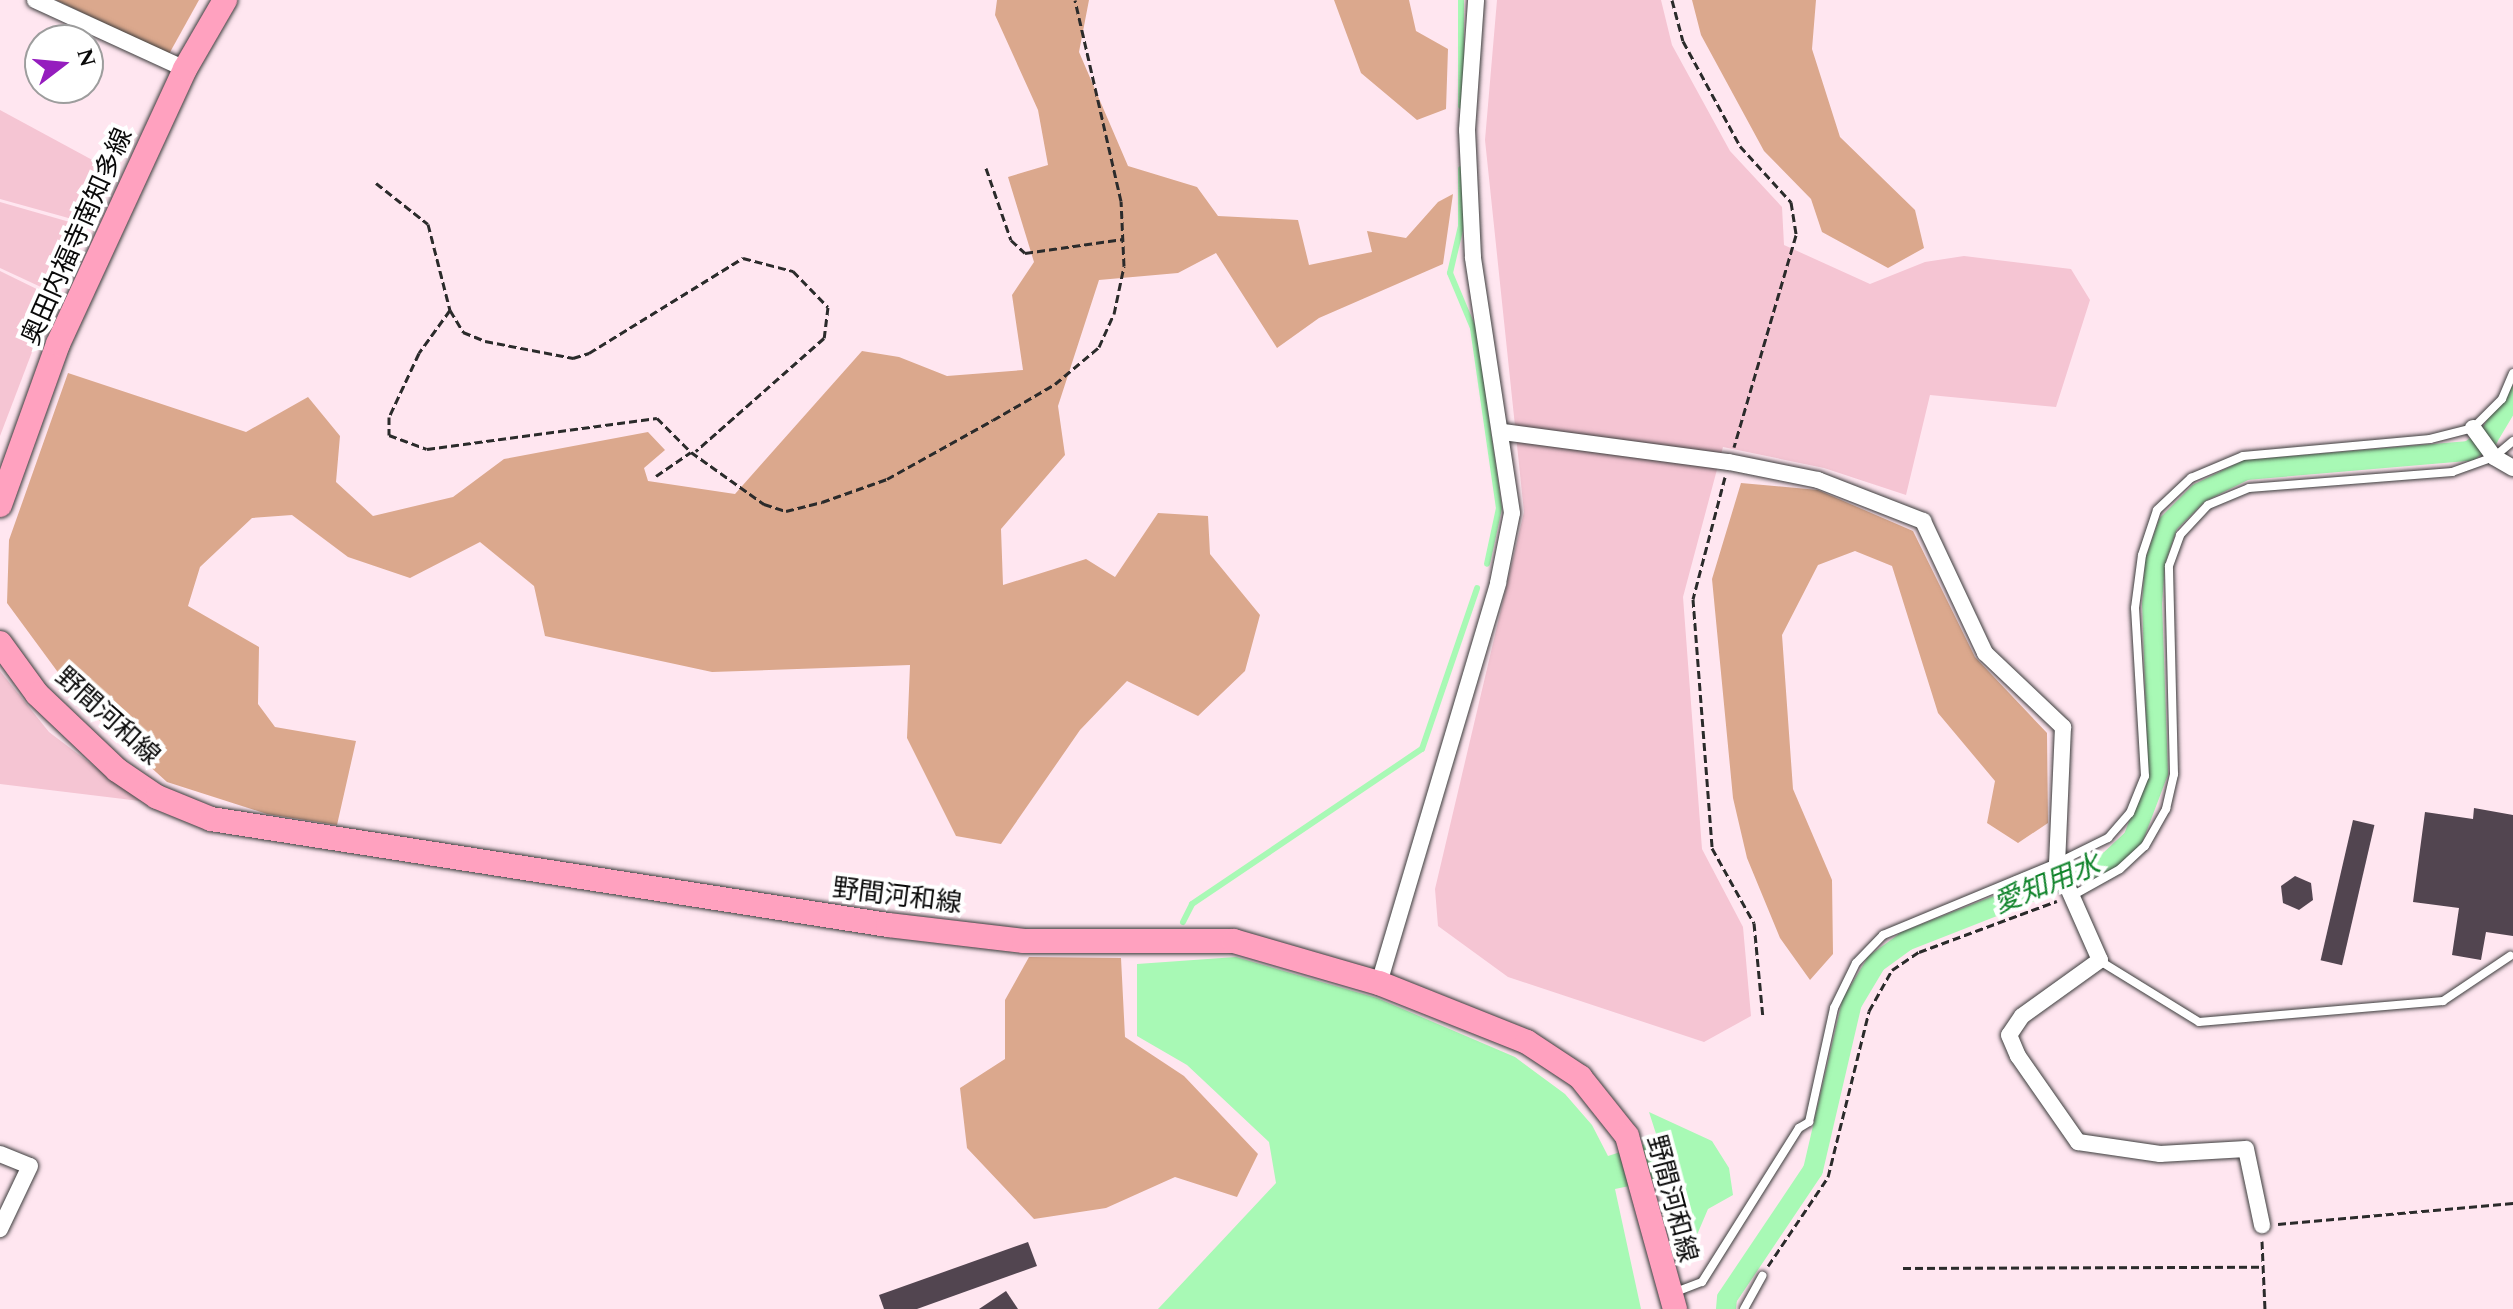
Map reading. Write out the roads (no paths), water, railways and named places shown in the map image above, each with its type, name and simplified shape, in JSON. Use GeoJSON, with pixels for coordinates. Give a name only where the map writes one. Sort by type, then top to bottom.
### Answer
{"type":"FeatureCollection","features":[{"type":"Feature","properties":{"kind":"main road","name":"奥田内福寺南知多線"},"geometry":{"type":"LineString","coordinates":[[0,505],[58,344],[185,69],[225,0]]}},
{"type":"Feature","properties":{"kind":"main road","name":"野間河和線"},"geometry":{"type":"LineString","coordinates":[[0,643],[37,694],[117,770],[157,797],[211,819],[888,925],[1024,941],[1234,941],[1379,983],[1553,1057],[1580,1077],[1627,1136],[1671,1302]]}},
{"type":"Feature","properties":{"kind":"street"},"geometry":{"type":"LineString","coordinates":[[35,0],[185,69]]}},
{"type":"Feature","properties":{"kind":"street"},"geometry":{"type":"LineString","coordinates":[[1379,983],[1498,583],[1512,513],[1503,432],[1473,257],[1467,130],[1476,0]]}},
{"type":"Feature","properties":{"kind":"street"},"geometry":{"type":"LineString","coordinates":[[2473,428],[2494,457],[2513,468]]}},
{"type":"Feature","properties":{"kind":"street"},"geometry":{"type":"LineString","coordinates":[[1503,432],[1729,462],[1818,480],[1923,521],[1985,653],[2063,727],[2057,863],[2100,960],[2022,1016],[2009,1035],[2018,1056],[2078,1142],[2160,1154],[2246,1149],[2262,1225]]}},
{"type":"Feature","properties":{"kind":"street"},"geometry":{"type":"LineString","coordinates":[[0,1154],[30,1166],[0,1229]]}},
{"type":"Feature","properties":{"kind":"lane"},"geometry":{"type":"LineString","coordinates":[[1671,1302],[1702,1282],[1799,1128],[1809,1122],[1834,1008],[1856,963],[1883,935],[2057,863],[2108,838],[2130,813],[2145,776],[2135,608],[2142,555],[2157,510],[2191,478],[2243,456],[2430,439],[2473,428],[2502,399],[2513,373]]}},
{"type":"Feature","properties":{"kind":"lane"},"geometry":{"type":"LineString","coordinates":[[2070,897],[2128,862],[2145,846],[2166,809],[2174,774],[2169,566],[2180,535],[2208,505],[2249,488],[2452,472],[2494,457],[2513,441]]}},
{"type":"Feature","properties":{"kind":"lane"},"geometry":{"type":"LineString","coordinates":[[2100,960],[2199,1022],[2443,1001],[2510,956]]}},
{"type":"Feature","properties":{"kind":"lane"},"geometry":{"type":"LineString","coordinates":[[1744,1309],[1762,1276]]}},
{"type":"Feature","properties":{"kind":"waterway"},"geometry":{"type":"LineString","coordinates":[[1461,0],[1461,106]]}},
{"type":"Feature","properties":{"kind":"waterway"},"geometry":{"type":"LineString","coordinates":[[1461,169],[1461,226],[1450,273],[1473,328],[1499,508],[1487,564]]}},
{"type":"Feature","properties":{"kind":"waterway","name":"愛知用水"},"geometry":{"type":"LineString","coordinates":[[1726,1309],[1727,1298],[1813,1170],[1852,1003],[1876,963],[1906,941],[2108,862],[2133,839],[2158,773],[2152,605],[2155,562],[2168,524],[2199,493],[2246,470],[2469,451],[2488,438],[2513,396]]}},
{"type":"Feature","properties":{"kind":"waterway"},"geometry":{"type":"LineString","coordinates":[[1183,922],[1192,904],[1422,749],[1477,588]]}}]}
